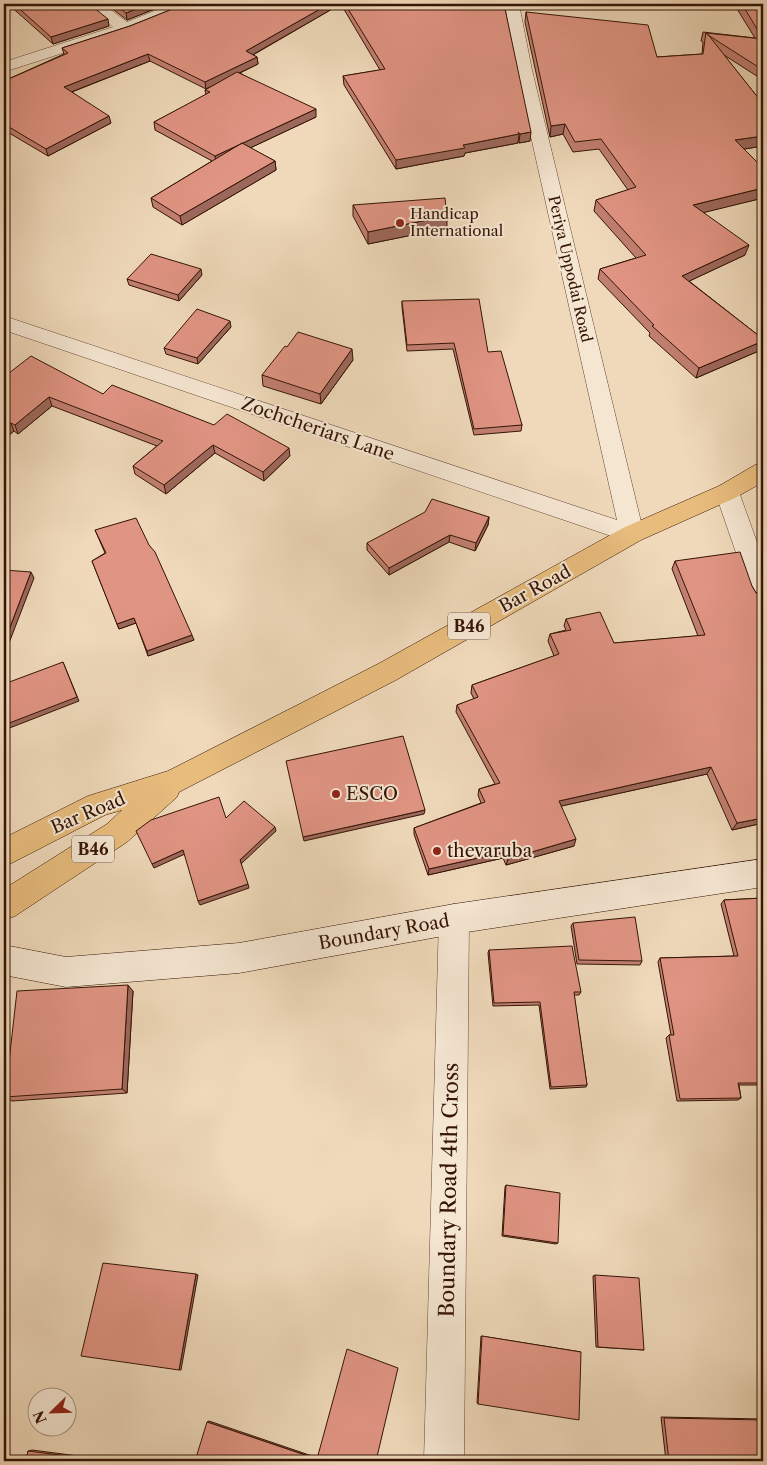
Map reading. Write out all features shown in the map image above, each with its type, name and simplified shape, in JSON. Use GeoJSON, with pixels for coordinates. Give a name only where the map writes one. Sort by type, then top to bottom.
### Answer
{"type":"FeatureCollection","features":[{"type":"Feature","properties":{"kind":"main road","name":"Bar Road"},"geometry":{"type":"LineString","coordinates":[[4,853],[98,806],[175,781],[387,672],[632,534],[727,492],[763,471]]}},
{"type":"Feature","properties":{"kind":"main road","name":"Bar Road"},"geometry":{"type":"LineString","coordinates":[[4,906],[117,833],[175,781]]}},
{"type":"Feature","properties":{"kind":"street"},"geometry":{"type":"LineString","coordinates":[[93,4],[125,28]]}},
{"type":"Feature","properties":{"kind":"street"},"geometry":{"type":"LineString","coordinates":[[4,67],[125,28],[184,4]]}},
{"type":"Feature","properties":{"kind":"street","name":"Periya Uppodai Road"},"geometry":{"type":"LineString","coordinates":[[511,4],[524,70],[632,534]]}},
{"type":"Feature","properties":{"kind":"street","name":"Zochcheriars Lane"},"geometry":{"type":"LineString","coordinates":[[4,323],[632,534]]}},
{"type":"Feature","properties":{"kind":"street"},"geometry":{"type":"LineString","coordinates":[[727,492],[763,593]]}},
{"type":"Feature","properties":{"kind":"street","name":"Boundary Road"},"geometry":{"type":"LineString","coordinates":[[4,960],[66,972],[239,958],[454,919],[763,873]]}},
{"type":"Feature","properties":{"kind":"street","name":"Boundary Road 4th Cross"},"geometry":{"type":"LineString","coordinates":[[444,1461],[454,919]]}},
{"type":"Feature","properties":{"kind":"building"},"geometry":{"type":"Polygon","coordinates":[[[14,4],[89,4],[108,19],[51,37],[14,4]]]}},
{"type":"Feature","properties":{"kind":"building"},"geometry":{"type":"Polygon","coordinates":[[[114,4],[149,4],[126,13],[114,4]]]}},
{"type":"Feature","properties":{"kind":"building"},"geometry":{"type":"Polygon","coordinates":[[[185,4],[329,4],[246,51],[257,57],[205,82],[148,54],[64,87],[109,116],[46,149],[4,124],[4,81],[68,53],[62,48],[130,26],[185,4]]]}},
{"type":"Feature","properties":{"kind":"building"},"geometry":{"type":"Polygon","coordinates":[[[345,4],[361,4],[378,9],[381,4],[504,4],[531,132],[520,134],[518,132],[519,134],[463,145],[465,148],[396,160],[343,76],[385,69],[345,4]]]}},
{"type":"Feature","properties":{"kind":"building"},"geometry":{"type":"Polygon","coordinates":[[[742,4],[763,4],[763,39],[742,4]]]}},
{"type":"Feature","properties":{"kind":"building"},"geometry":{"type":"Polygon","coordinates":[[[526,12],[648,25],[657,57],[703,54],[706,32],[763,104],[763,136],[735,140],[763,168],[763,188],[693,205],[749,245],[682,276],[763,339],[763,341],[699,368],[652,326],[654,325],[600,269],[646,255],[596,200],[636,187],[601,139],[575,142],[565,124],[551,126],[526,12]]]}},
{"type":"Feature","properties":{"kind":"building"},"geometry":{"type":"Polygon","coordinates":[[[706,33],[763,39],[763,70],[706,33]]]}},
{"type":"Feature","properties":{"kind":"building"},"geometry":{"type":"Polygon","coordinates":[[[237,72],[316,109],[215,156],[154,122],[210,92],[205,90],[237,72]]]}},
{"type":"Feature","properties":{"kind":"building"},"geometry":{"type":"Polygon","coordinates":[[[242,143],[275,161],[180,216],[151,198],[242,143]]]}},
{"type":"Feature","properties":{"kind":"building"},"geometry":{"type":"Polygon","coordinates":[[[445,198],[447,216],[368,232],[353,205],[445,198]]]}},
{"type":"Feature","properties":{"kind":"building"},"geometry":{"type":"Polygon","coordinates":[[[151,254],[201,269],[178,295],[127,279],[151,254]]]}},
{"type":"Feature","properties":{"kind":"building"},"geometry":{"type":"Polygon","coordinates":[[[479,299],[488,352],[501,351],[522,425],[474,429],[454,343],[407,345],[402,301],[479,299]]]}},
{"type":"Feature","properties":{"kind":"building"},"geometry":{"type":"Polygon","coordinates":[[[197,309],[230,321],[197,358],[164,348],[197,309]]]}},
{"type":"Feature","properties":{"kind":"building"},"geometry":{"type":"Polygon","coordinates":[[[298,332],[352,349],[320,394],[262,375],[298,332]]]}},
{"type":"Feature","properties":{"kind":"building"},"geometry":{"type":"Polygon","coordinates":[[[31,356],[103,394],[112,385],[214,425],[227,414],[289,448],[263,472],[213,445],[164,485],[133,466],[163,441],[49,397],[15,425],[11,423],[4,428],[4,377],[31,356]]]}},
{"type":"Feature","properties":{"kind":"building"},"geometry":{"type":"Polygon","coordinates":[[[432,499],[489,517],[476,543],[450,535],[389,568],[367,543],[425,512],[432,499]]]}},
{"type":"Feature","properties":{"kind":"building"},"geometry":{"type":"Polygon","coordinates":[[[136,518],[149,545],[155,552],[192,635],[147,651],[134,618],[117,624],[92,561],[106,553],[95,530],[136,518]]]}},
{"type":"Feature","properties":{"kind":"building"},"geometry":{"type":"Polygon","coordinates":[[[740,552],[752,586],[756,593],[763,597],[763,818],[737,823],[711,767],[559,801],[576,839],[508,859],[505,852],[429,869],[414,828],[485,802],[479,789],[500,783],[457,705],[478,697],[472,685],[559,654],[550,634],[571,630],[566,619],[600,612],[614,643],[705,635],[675,561],[740,552]]]}},
{"type":"Feature","properties":{"kind":"building"},"geometry":{"type":"Polygon","coordinates":[[[4,570],[31,572],[4,643],[4,570]]]}},
{"type":"Feature","properties":{"kind":"building"},"geometry":{"type":"Polygon","coordinates":[[[63,662],[77,697],[4,725],[4,684],[63,662]]]}},
{"type":"Feature","properties":{"kind":"building","name":"ESCO"},"geometry":{"type":"Polygon","coordinates":[[[403,736],[425,810],[303,837],[286,761],[403,736]]]}},
{"type":"Feature","properties":{"kind":"building"},"geometry":{"type":"Polygon","coordinates":[[[219,797],[226,818],[244,801],[275,827],[240,860],[248,884],[198,901],[183,850],[152,864],[136,831],[151,820],[219,797]]]}},
{"type":"Feature","properties":{"kind":"building"},"geometry":{"type":"Polygon","coordinates":[[[763,898],[763,1083],[738,1083],[741,1098],[680,1099],[669,1035],[674,1035],[660,958],[738,956],[724,900],[763,898]]]}},
{"type":"Feature","properties":{"kind":"building"},"geometry":{"type":"Polygon","coordinates":[[[635,917],[642,961],[579,960],[573,923],[635,917]]]}},
{"type":"Feature","properties":{"kind":"building"},"geometry":{"type":"Polygon","coordinates":[[[572,946],[581,992],[574,992],[587,1085],[551,1087],[540,1002],[494,1003],[489,950],[572,946]]]}},
{"type":"Feature","properties":{"kind":"building"},"geometry":{"type":"Polygon","coordinates":[[[128,985],[122,1089],[5,1097],[17,991],[128,985]]]}},
{"type":"Feature","properties":{"kind":"building"},"geometry":{"type":"Polygon","coordinates":[[[506,1185],[560,1193],[558,1243],[503,1235],[506,1185]]]}},
{"type":"Feature","properties":{"kind":"building"},"geometry":{"type":"Polygon","coordinates":[[[103,1263],[196,1274],[179,1370],[81,1356],[103,1263]]]}},
{"type":"Feature","properties":{"kind":"building"},"geometry":{"type":"Polygon","coordinates":[[[595,1275],[639,1278],[644,1350],[598,1347],[595,1275]]]}},
{"type":"Feature","properties":{"kind":"building"},"geometry":{"type":"Polygon","coordinates":[[[482,1336],[581,1352],[579,1420],[478,1404],[482,1336]]]}},
{"type":"Feature","properties":{"kind":"building"},"geometry":{"type":"Polygon","coordinates":[[[347,1349],[398,1368],[376,1461],[195,1461],[207,1422],[317,1459],[347,1349]]]}},
{"type":"Feature","properties":{"kind":"building"},"geometry":{"type":"Polygon","coordinates":[[[664,1418],[763,1420],[763,1461],[669,1461],[664,1418]]]}},
{"type":"Feature","properties":{"kind":"building"},"geometry":{"type":"Polygon","coordinates":[[[28,1451],[106,1461],[26,1461],[28,1451]]]}},
{"type":"Feature","properties":{"kind":"place","name":"Handicap International"},"geometry":{"type":"Point","coordinates":[400,223]}},
{"type":"Feature","properties":{"kind":"place","name":"ESCO"},"geometry":{"type":"Point","coordinates":[336,794]}},
{"type":"Feature","properties":{"kind":"place","name":"thevaruba"},"geometry":{"type":"Point","coordinates":[437,851]}}]}
